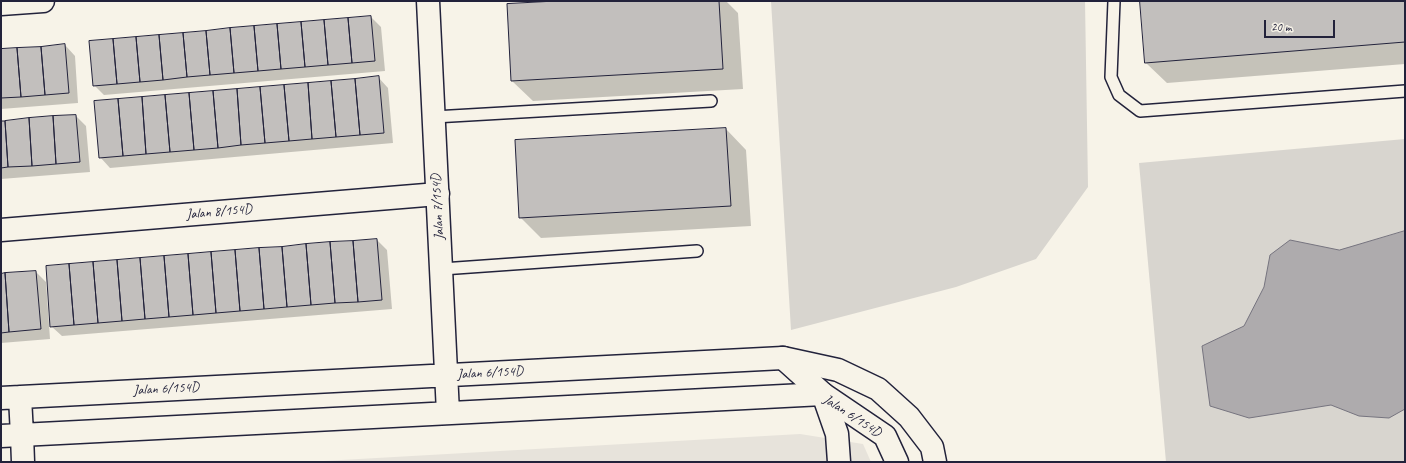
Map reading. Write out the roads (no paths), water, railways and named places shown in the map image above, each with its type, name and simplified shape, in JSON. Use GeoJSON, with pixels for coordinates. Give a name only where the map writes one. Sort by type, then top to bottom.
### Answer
{"type":"FeatureCollection","features":[{"type":"Feature","properties":{"kind":"street"},"geometry":{"type":"LineString","coordinates":[[1,4],[43,1]]}},
{"type":"Feature","properties":{"kind":"street","name":"Jalan 7/154D"},"geometry":{"type":"LineString","coordinates":[[428,1],[448,413]]}},
{"type":"Feature","properties":{"kind":"street","name":"Jalan 8/154D"},"geometry":{"type":"LineString","coordinates":[[1,230],[438,194]]}},
{"type":"Feature","properties":{"kind":"street"},"geometry":{"type":"LineString","coordinates":[[402,377],[422,371],[431,361],[444,337],[464,363],[476,370],[508,372]]}},
{"type":"Feature","properties":{"kind":"street"},"geometry":{"type":"LineString","coordinates":[[783,358],[823,394],[836,434],[833,462]]}},
{"type":"Feature","properties":{"kind":"street","name":"Jalan 6/154D"},"geometry":{"type":"LineString","coordinates":[[11,397],[783,358],[838,370],[878,389],[909,417],[932,447],[935,462]]}},
{"type":"Feature","properties":{"kind":"street","name":"Jalan 6/154D"},"geometry":{"type":"LineString","coordinates":[[11,435],[823,394],[885,436],[898,462]]}},
{"type":"Feature","properties":{"kind":"street"},"geometry":{"type":"LineString","coordinates":[[11,397],[11,435],[23,462]]}},
{"type":"Feature","properties":{"kind":"lane"},"geometry":{"type":"LineString","coordinates":[[1114,1],[1111,77],[1119,95],[1140,111],[1405,91]]}},
{"type":"Feature","properties":{"kind":"lane"},"geometry":{"type":"LineString","coordinates":[[434,117],[711,101]]}},
{"type":"Feature","properties":{"kind":"lane"},"geometry":{"type":"LineString","coordinates":[[442,269],[697,251]]}}]}
